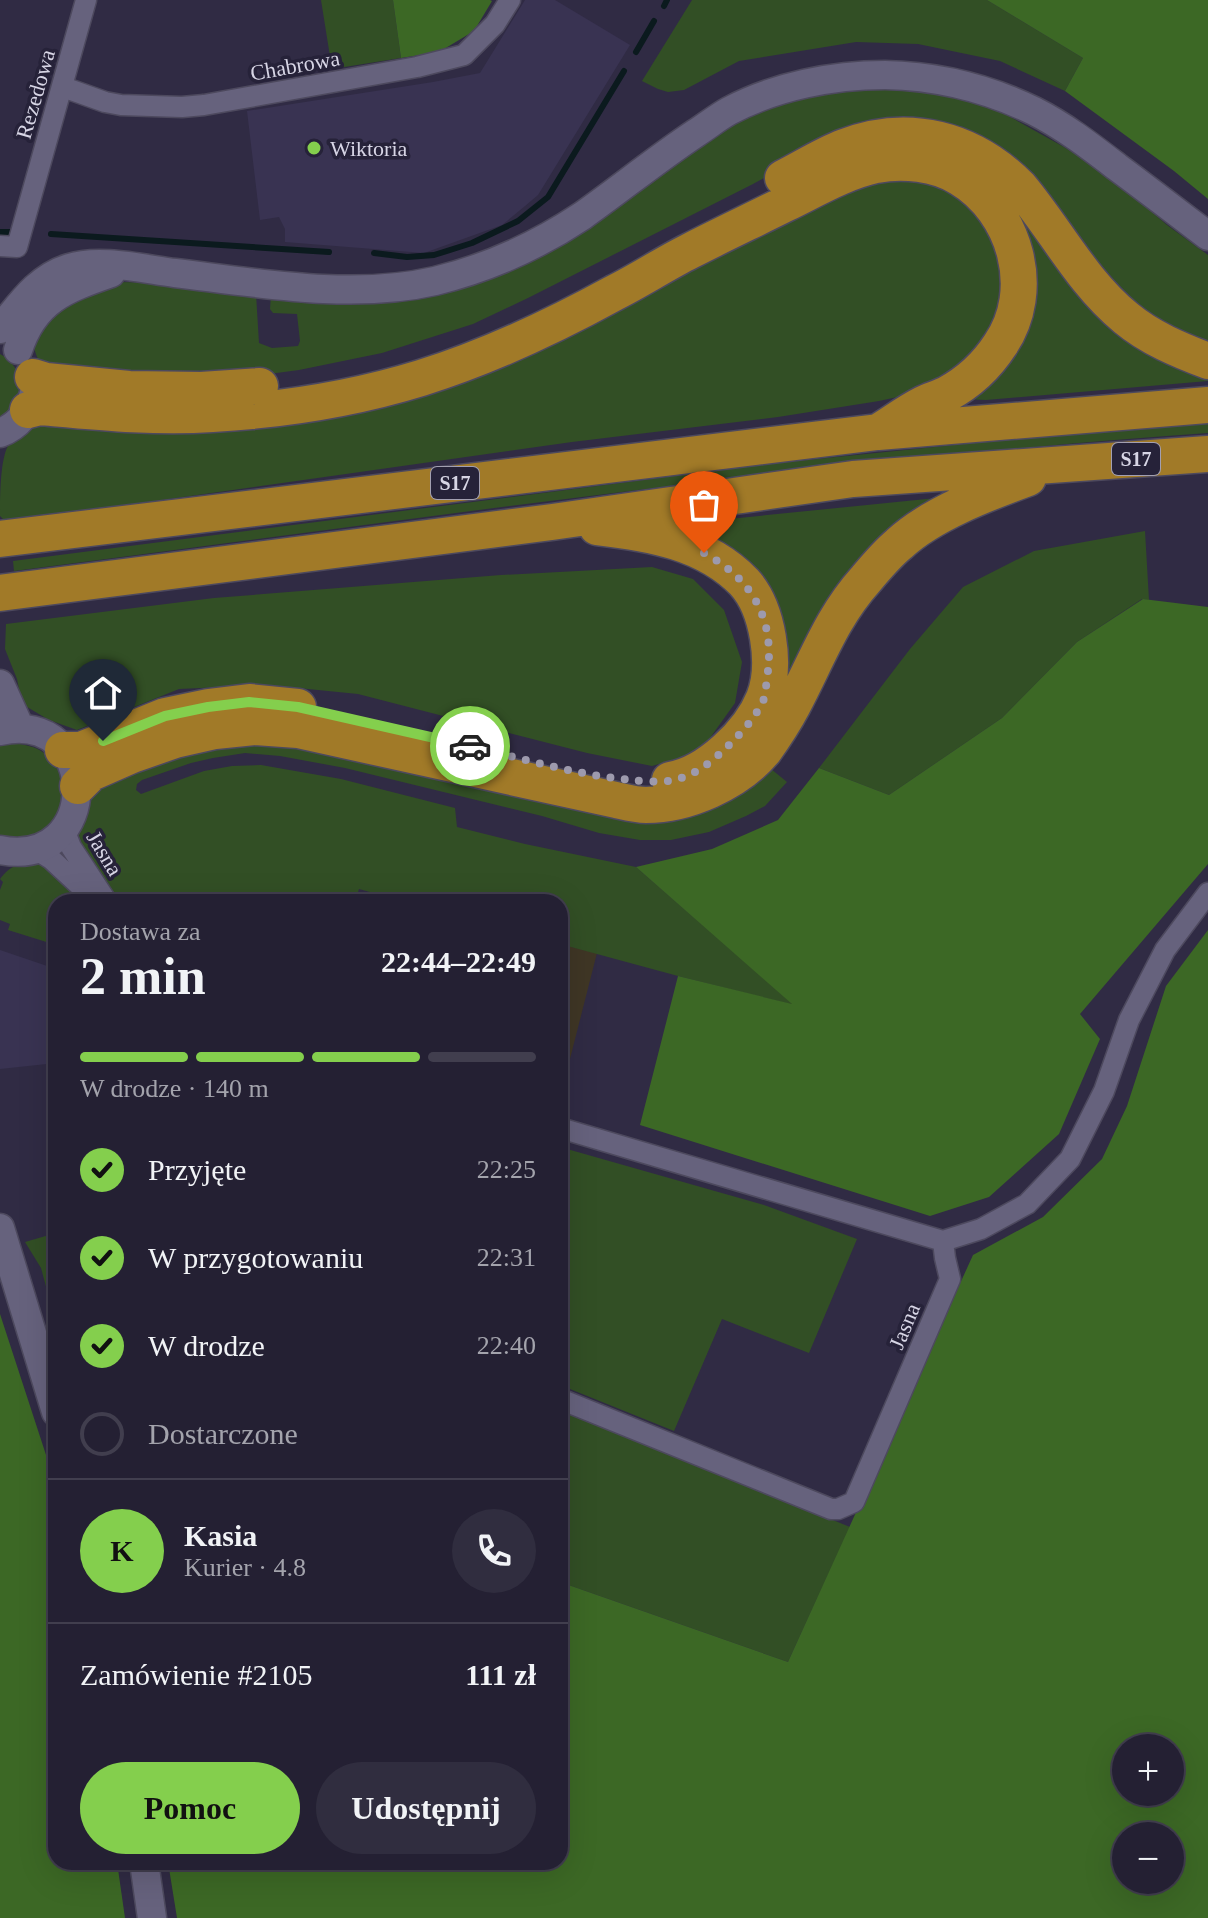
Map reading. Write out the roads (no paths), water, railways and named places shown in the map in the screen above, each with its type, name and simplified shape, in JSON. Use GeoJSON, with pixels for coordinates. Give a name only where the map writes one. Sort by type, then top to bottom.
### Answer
{"type":"FeatureCollection","features":[{"type":"Feature","properties":{"kind":"highway"},"geometry":{"type":"LineString","coordinates":[[10,388],[46,381],[129,389],[201,390],[272,385],[387,364],[500,325],[543,305],[843,148],[864,141],[904,135],[960,145],[1006,173],[1034,203],[1111,305],[1145,331],[1208,361]]}},
{"type":"Feature","properties":{"kind":"highway"},"geometry":{"type":"LineString","coordinates":[[10,388],[40,407],[145,414],[213,414],[311,403],[385,388],[421,378],[525,338],[570,317],[687,252],[831,181],[875,165],[900,163],[941,169],[960,178],[988,201],[1007,230],[1018,267],[1017,305],[1003,342],[979,372],[878,432]]}},
{"type":"Feature","properties":{"kind":"highway","name":"S17"},"geometry":{"type":"LineString","coordinates":[[16,537],[878,432],[1208,405]]}},
{"type":"Feature","properties":{"kind":"highway","name":"S17"},"geometry":{"type":"LineString","coordinates":[[17,591],[552,522],[853,479],[1208,454]]}},
{"type":"Feature","properties":{"kind":"highway"},"geometry":{"type":"LineString","coordinates":[[78,786],[91,773],[175,740],[215,731],[255,727],[298,730],[645,805],[676,802],[706,793],[737,774],[763,752],[793,706],[839,614],[900,542],[934,519],[991,491],[1063,465]]}},
{"type":"Feature","properties":{"kind":"highway"},"geometry":{"type":"LineString","coordinates":[[63,750],[81,750],[165,716],[249,702],[298,707],[608,778],[673,780],[702,768],[747,727],[764,697],[770,658],[764,616],[746,584],[719,561],[689,545],[632,531],[552,522]]}},
{"type":"Feature","properties":{"kind":"street","name":"Rezedowa"},"geometry":{"type":"LineString","coordinates":[[9,246],[63,87],[86,0]]}},
{"type":"Feature","properties":{"kind":"street","name":"Chabrowa"},"geometry":{"type":"LineString","coordinates":[[63,87],[105,102],[182,107],[417,67],[464,55],[495,24],[510,0]]}},
{"type":"Feature","properties":{"kind":"street"},"geometry":{"type":"LineString","coordinates":[[10,388],[23,335],[39,310],[60,293],[87,281],[128,267],[241,281],[347,289],[432,282],[480,268],[544,239],[730,111],[784,89],[852,77],[916,76],[955,83],[1006,98],[1037,112],[1090,146],[1208,236]]}},
{"type":"Feature","properties":{"kind":"street"},"geometry":{"type":"LineString","coordinates":[[0,684],[10,730],[44,735],[63,750],[73,767],[78,786],[75,809],[64,829],[46,844],[12,854]]}},
{"type":"Feature","properties":{"kind":"street","name":"Jasna"},"geometry":{"type":"LineString","coordinates":[[64,829],[71,847],[102,894]]}},
{"type":"Feature","properties":{"kind":"street","name":"Jasna"},"geometry":{"type":"LineString","coordinates":[[12,854],[51,859],[88,894]]}},
{"type":"Feature","properties":{"kind":"street"},"geometry":{"type":"LineString","coordinates":[[568,1130],[943,1241],[981,1229],[1027,1204],[1070,1159],[1104,1091],[1129,1020],[1165,950],[1208,893]]}},
{"type":"Feature","properties":{"kind":"street"},"geometry":{"type":"LineString","coordinates":[[0,1228],[48,1386]]}},
{"type":"Feature","properties":{"kind":"street","name":"Jasna"},"geometry":{"type":"LineString","coordinates":[[568,1402],[831,1509],[838,1509],[854,1502],[950,1279],[943,1241]]}},
{"type":"Feature","properties":{"kind":"street"},"geometry":{"type":"LineString","coordinates":[[145,1870],[152,1918]]}},
{"type":"Feature","properties":{"kind":"waterway"},"geometry":{"type":"LineString","coordinates":[[664,6],[667,0]]}},
{"type":"Feature","properties":{"kind":"waterway"},"geometry":{"type":"LineString","coordinates":[[636,52],[654,21]]}},
{"type":"Feature","properties":{"kind":"waterway"},"geometry":{"type":"LineString","coordinates":[[374,253],[407,257],[434,255],[472,243],[518,221],[548,197],[624,71]]}},
{"type":"Feature","properties":{"kind":"waterway"},"geometry":{"type":"LineString","coordinates":[[0,232],[11,232]]}},
{"type":"Feature","properties":{"kind":"waterway"},"geometry":{"type":"LineString","coordinates":[[51,234],[329,252]]}},
{"type":"Feature","properties":{"kind":"place","name":"Wiktoria"},"geometry":{"type":"Point","coordinates":[314,148]}}]}
